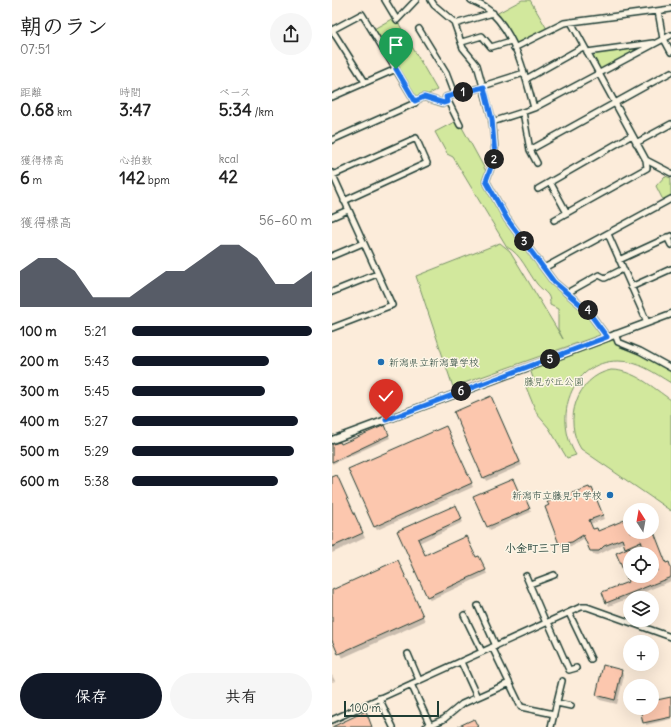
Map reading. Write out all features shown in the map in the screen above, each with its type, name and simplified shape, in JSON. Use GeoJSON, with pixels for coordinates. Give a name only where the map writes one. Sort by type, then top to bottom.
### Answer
{"type":"FeatureCollection","features":[{"type":"Feature","properties":{"kind":"street"},"geometry":{"type":"LineString","coordinates":[[385,0],[396,20],[416,0]]}},
{"type":"Feature","properties":{"kind":"street"},"geometry":{"type":"LineString","coordinates":[[431,0],[455,24],[463,48],[477,65],[492,122],[495,156],[486,181],[507,219],[554,282],[587,310],[607,337]]}},
{"type":"Feature","properties":{"kind":"street"},"geometry":{"type":"LineString","coordinates":[[471,0],[493,13],[510,41],[524,73],[534,108]]}},
{"type":"Feature","properties":{"kind":"street"},"geometry":{"type":"LineString","coordinates":[[514,48],[564,23],[671,9]]}},
{"type":"Feature","properties":{"kind":"street"},"geometry":{"type":"LineString","coordinates":[[658,11],[664,39],[671,52]]}},
{"type":"Feature","properties":{"kind":"street"},"geometry":{"type":"LineString","coordinates":[[455,24],[493,13]]}},
{"type":"Feature","properties":{"kind":"street"},"geometry":{"type":"LineString","coordinates":[[365,82],[332,30],[362,14],[415,101]]}},
{"type":"Feature","properties":{"kind":"street"},"geometry":{"type":"LineString","coordinates":[[554,220],[647,168],[646,160],[583,47],[571,22]]}},
{"type":"Feature","properties":{"kind":"street"},"geometry":{"type":"LineString","coordinates":[[419,29],[446,73],[454,94]]}},
{"type":"Feature","properties":{"kind":"street"},"geometry":{"type":"LineString","coordinates":[[492,122],[534,108],[599,75],[671,35]]}},
{"type":"Feature","properties":{"kind":"street"},"geometry":{"type":"LineString","coordinates":[[462,42],[482,36],[491,48],[510,41]]}},
{"type":"Feature","properties":{"kind":"street"},"geometry":{"type":"LineString","coordinates":[[587,52],[658,42]]}},
{"type":"Feature","properties":{"kind":"street"},"geometry":{"type":"LineString","coordinates":[[526,79],[583,47]]}},
{"type":"Feature","properties":{"kind":"street"},"geometry":{"type":"LineString","coordinates":[[333,96],[396,69]]}},
{"type":"Feature","properties":{"kind":"street"},"geometry":{"type":"LineString","coordinates":[[530,150],[671,72]]}},
{"type":"Feature","properties":{"kind":"street"},"geometry":{"type":"LineString","coordinates":[[460,125],[447,102],[446,97],[524,73]]}},
{"type":"Feature","properties":{"kind":"street"},"geometry":{"type":"LineString","coordinates":[[332,140],[415,103],[415,101],[424,97],[444,103],[447,102]]}},
{"type":"Feature","properties":{"kind":"street"},"geometry":{"type":"LineString","coordinates":[[523,112],[530,150],[537,163]]}},
{"type":"Feature","properties":{"kind":"street"},"geometry":{"type":"LineString","coordinates":[[636,142],[671,124]]}},
{"type":"Feature","properties":{"kind":"street"},"geometry":{"type":"LineString","coordinates":[[538,188],[632,135]]}},
{"type":"Feature","properties":{"kind":"street"},"geometry":{"type":"LineString","coordinates":[[332,328],[392,305],[377,274],[333,177],[416,138],[427,163],[344,201]]}},
{"type":"Feature","properties":{"kind":"street"},"geometry":{"type":"LineString","coordinates":[[646,160],[671,173]]}},
{"type":"Feature","properties":{"kind":"street"},"geometry":{"type":"LineString","coordinates":[[550,182],[567,213]]}},
{"type":"Feature","properties":{"kind":"street"},"geometry":{"type":"LineString","coordinates":[[544,268],[671,199]]}},
{"type":"Feature","properties":{"kind":"street"},"geometry":{"type":"LineString","coordinates":[[332,217],[348,210]]}},
{"type":"Feature","properties":{"kind":"street"},"geometry":{"type":"LineString","coordinates":[[608,234],[647,322]]}},
{"type":"Feature","properties":{"kind":"street"},"geometry":{"type":"LineString","coordinates":[[619,260],[669,236],[671,245]]}},
{"type":"Feature","properties":{"kind":"street"},"geometry":{"type":"LineString","coordinates":[[332,256],[363,243]]}},
{"type":"Feature","properties":{"kind":"street"},"geometry":{"type":"LineString","coordinates":[[567,293],[599,275],[605,278],[623,269]]}},
{"type":"Feature","properties":{"kind":"street"},"geometry":{"type":"LineString","coordinates":[[631,287],[671,269]]}},
{"type":"Feature","properties":{"kind":"street"},"geometry":{"type":"LineString","coordinates":[[332,292],[377,274]]}},
{"type":"Feature","properties":{"kind":"street"},"geometry":{"type":"LineString","coordinates":[[332,440],[647,322],[669,316]]}},
{"type":"Feature","properties":{"kind":"street"},"geometry":{"type":"LineString","coordinates":[[615,334],[618,342],[640,351],[671,368]]}},
{"type":"Feature","properties":{"kind":"street"},"geometry":{"type":"LineString","coordinates":[[530,584],[554,575]]}},
{"type":"Feature","properties":{"kind":"street"},"geometry":{"type":"LineString","coordinates":[[526,576],[570,670],[576,668]]}},
{"type":"Feature","properties":{"kind":"street"},"geometry":{"type":"LineString","coordinates":[[478,606],[494,647],[521,707],[554,714]]}},
{"type":"Feature","properties":{"kind":"street"},"geometry":{"type":"LineString","coordinates":[[332,720],[581,607],[587,607],[671,637]]}},
{"type":"Feature","properties":{"kind":"street"},"geometry":{"type":"LineString","coordinates":[[569,613],[591,659]]}},
{"type":"Feature","properties":{"kind":"street"},"geometry":{"type":"LineString","coordinates":[[464,615],[482,652]]}},
{"type":"Feature","properties":{"kind":"street"},"geometry":{"type":"LineString","coordinates":[[408,654],[419,680]]}},
{"type":"Feature","properties":{"kind":"street"},"geometry":{"type":"LineString","coordinates":[[461,662],[477,697]]}},
{"type":"Feature","properties":{"kind":"street"},"geometry":{"type":"LineString","coordinates":[[551,727],[562,681]]}},
{"type":"Feature","properties":{"kind":"street"},"geometry":{"type":"LineString","coordinates":[[412,684],[428,726],[444,719],[462,704],[509,682]]}},
{"type":"Feature","properties":{"kind":"street"},"geometry":{"type":"LineString","coordinates":[[379,698],[393,727]]}},
{"type":"Feature","properties":{"kind":"street"},"geometry":{"type":"LineString","coordinates":[[557,703],[571,706]]}},
{"type":"Feature","properties":{"kind":"green space"},"geometry":{"type":"Polygon","coordinates":[[[522,0],[530,0],[547,29],[516,45],[496,14],[522,0]]]}},
{"type":"Feature","properties":{"kind":"green space"},"geometry":{"type":"Polygon","coordinates":[[[395,17],[437,90],[415,101],[372,30],[395,17]]]}},
{"type":"Feature","properties":{"kind":"green space"},"geometry":{"type":"Polygon","coordinates":[[[634,48],[634,52],[600,70],[592,57],[594,53],[634,48]]]}},
{"type":"Feature","properties":{"kind":"green space"},"geometry":{"type":"Polygon","coordinates":[[[458,120],[487,173],[486,181],[507,219],[554,282],[587,310],[600,327],[600,335],[453,387],[416,276],[500,243],[510,251],[563,339],[558,329],[558,309],[550,305],[548,295],[537,284],[520,258],[507,247],[453,157],[447,154],[435,132],[458,120]]]}},
{"type":"Feature","properties":{"kind":"green space"},"geometry":{"type":"Polygon","coordinates":[[[665,176],[671,178],[671,196],[663,200],[656,186],[665,176]]]}},
{"type":"Feature","properties":{"kind":"green space","name":"藤見が丘公園"},"geometry":{"type":"Polygon","coordinates":[[[608,339],[614,339],[620,347],[639,353],[671,370],[671,383],[646,368],[633,363],[618,361],[601,364],[588,371],[578,381],[570,394],[566,425],[569,441],[576,455],[567,458],[549,428],[537,414],[526,387],[535,384],[530,369],[608,339]]]}},
{"type":"Feature","properties":{"kind":"green space"},"geometry":{"type":"Polygon","coordinates":[[[611,370],[635,376],[671,400],[671,511],[581,449],[576,438],[573,426],[573,414],[581,391],[589,381],[599,374],[611,370]]]}},
{"type":"Feature","properties":{"kind":"building"},"geometry":{"type":"Polygon","coordinates":[[[491,396],[520,462],[483,478],[454,412],[491,396]]]}},
{"type":"Feature","properties":{"kind":"building"},"geometry":{"type":"Polygon","coordinates":[[[385,425],[389,435],[332,462],[332,444],[340,442],[341,444],[385,425]]]}},
{"type":"Feature","properties":{"kind":"building"},"geometry":{"type":"Polygon","coordinates":[[[446,426],[472,483],[374,527],[348,469],[446,426]]]}},
{"type":"Feature","properties":{"kind":"building"},"geometry":{"type":"Polygon","coordinates":[[[337,475],[363,533],[332,547],[332,477],[337,475]]]}},
{"type":"Feature","properties":{"kind":"building"},"geometry":{"type":"Polygon","coordinates":[[[513,479],[520,495],[523,493],[530,509],[487,527],[473,496],[513,479]]]}},
{"type":"Feature","properties":{"kind":"building"},"geometry":{"type":"Polygon","coordinates":[[[589,487],[590,489],[592,488],[603,515],[589,520],[593,529],[597,528],[598,531],[623,521],[623,539],[657,539],[666,563],[669,562],[671,577],[659,582],[659,547],[643,547],[641,541],[625,547],[622,539],[604,546],[599,551],[590,551],[583,535],[572,542],[559,544],[545,507],[549,505],[547,502],[589,487]]]}},
{"type":"Feature","properties":{"kind":"building"},"geometry":{"type":"Polygon","coordinates":[[[456,505],[462,519],[418,539],[425,555],[466,536],[476,557],[479,556],[486,570],[427,597],[397,531],[456,505]]]}},
{"type":"Feature","properties":{"kind":"building"},"geometry":{"type":"Polygon","coordinates":[[[623,550],[623,570],[616,553],[623,550]]]}},
{"type":"Feature","properties":{"kind":"building"},"geometry":{"type":"Polygon","coordinates":[[[398,560],[423,616],[338,654],[332,640],[332,590],[398,560]]]}},
{"type":"Feature","properties":{"kind":"building"},"geometry":{"type":"Polygon","coordinates":[[[625,583],[656,583],[636,591],[623,591],[623,596],[606,603],[602,592],[625,583]]]}},
{"type":"Feature","properties":{"kind":"building"},"geometry":{"type":"Polygon","coordinates":[[[603,665],[622,670],[615,700],[596,695],[603,665]]]}},
{"type":"Feature","properties":{"kind":"building"},"geometry":{"type":"Polygon","coordinates":[[[671,697],[671,717],[643,723],[641,715],[659,715],[659,700],[671,697]]]}},
{"type":"Feature","properties":{"kind":"building"},"geometry":{"type":"Polygon","coordinates":[[[366,711],[372,727],[332,727],[366,711]]]}},
{"type":"Feature","properties":{"kind":"building"},"geometry":{"type":"Polygon","coordinates":[[[474,719],[478,727],[457,727],[474,719]]]}},
{"type":"Feature","properties":{"kind":"place","name":"新潟県立新潟聾学校"},"geometry":{"type":"Point","coordinates":[381,362]}},
{"type":"Feature","properties":{"kind":"place","name":"新潟市立藤見中学校"},"geometry":{"type":"Point","coordinates":[610,495]}},
{"type":"Feature","properties":{"kind":"district","name":"小金町三丁目"},"geometry":{"type":"Point","coordinates":[538,548]}},
{"type":"Feature","properties":{"kind":"route"},"geometry":{"type":"LineString","coordinates":[[386,420],[607,337],[587,310],[554,282],[507,219],[486,181],[495,156],[492,119],[484,87],[446,97],[447,102],[444,103],[424,97],[415,101],[396,69]]}}]}
